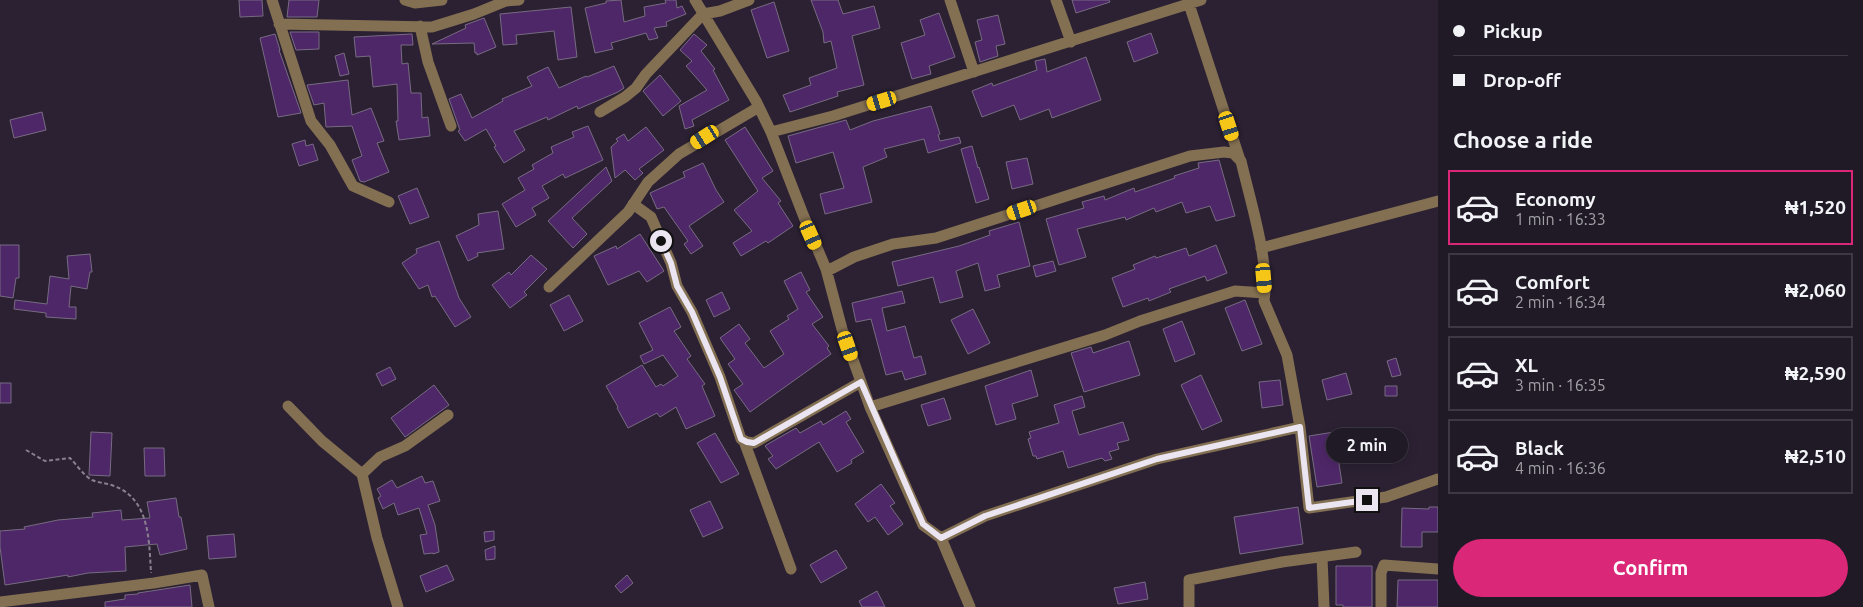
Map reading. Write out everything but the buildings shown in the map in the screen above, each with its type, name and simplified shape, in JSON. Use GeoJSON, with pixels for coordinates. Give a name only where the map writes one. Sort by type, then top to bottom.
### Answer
{"type":"FeatureCollection","features":[{"type":"Feature","properties":{"kind":"street"},"geometry":{"type":"LineString","coordinates":[[272,0],[311,121],[330,145],[353,186],[389,202]]}},
{"type":"Feature","properties":{"kind":"street"},"geometry":{"type":"LineString","coordinates":[[405,0],[415,3],[442,0]]}},
{"type":"Feature","properties":{"kind":"street"},"geometry":{"type":"LineString","coordinates":[[279,24],[432,27],[474,14],[505,0],[519,0]]}},
{"type":"Feature","properties":{"kind":"street"},"geometry":{"type":"LineString","coordinates":[[695,0],[759,107],[771,132],[827,271],[842,329],[870,407],[923,524],[941,538],[970,607]]}},
{"type":"Feature","properties":{"kind":"street"},"geometry":{"type":"LineString","coordinates":[[600,112],[625,98],[636,88],[646,74],[702,14],[749,0]]}},
{"type":"Feature","properties":{"kind":"street"},"geometry":{"type":"LineString","coordinates":[[950,0],[974,72]]}},
{"type":"Feature","properties":{"kind":"street"},"geometry":{"type":"LineString","coordinates":[[1056,0],[1071,42]]}},
{"type":"Feature","properties":{"kind":"street"},"geometry":{"type":"LineString","coordinates":[[771,132],[833,116],[1201,0]]}},
{"type":"Feature","properties":{"kind":"street"},"geometry":{"type":"LineString","coordinates":[[1189,4],[1240,161],[1261,248],[1264,301],[1287,355],[1300,427],[1309,508],[1386,497],[1438,479]]}},
{"type":"Feature","properties":{"kind":"street"},"geometry":{"type":"LineString","coordinates":[[420,26],[428,62],[451,126]]}},
{"type":"Feature","properties":{"kind":"street"},"geometry":{"type":"LineString","coordinates":[[549,287],[628,212],[648,182],[678,154],[759,107]]}},
{"type":"Feature","properties":{"kind":"street"},"geometry":{"type":"LineString","coordinates":[[827,271],[854,257],[893,244],[936,238],[1190,156],[1224,152],[1233,153],[1240,161]]}},
{"type":"Feature","properties":{"kind":"street"},"geometry":{"type":"LineString","coordinates":[[1261,248],[1438,201]]}},
{"type":"Feature","properties":{"kind":"street"},"geometry":{"type":"LineString","coordinates":[[633,204],[650,217],[671,263],[677,286],[692,312],[720,377],[741,439],[744,441],[791,569]]}},
{"type":"Feature","properties":{"kind":"street"},"geometry":{"type":"LineString","coordinates":[[870,407],[1105,335],[1235,291],[1265,293]]}},
{"type":"Feature","properties":{"kind":"street"},"geometry":{"type":"LineString","coordinates":[[744,441],[754,443],[861,382]]}},
{"type":"Feature","properties":{"kind":"street"},"geometry":{"type":"LineString","coordinates":[[288,406],[322,441],[362,474],[377,538],[398,607]]}},
{"type":"Feature","properties":{"kind":"street"},"geometry":{"type":"LineString","coordinates":[[362,474],[380,457],[405,446],[448,415]]}},
{"type":"Feature","properties":{"kind":"street"},"geometry":{"type":"LineString","coordinates":[[941,538],[985,516],[1157,459],[1300,427]]}},
{"type":"Feature","properties":{"kind":"street"},"geometry":{"type":"LineString","coordinates":[[1188,607],[1189,580],[1282,562],[1356,552]]}},
{"type":"Feature","properties":{"kind":"street"},"geometry":{"type":"LineString","coordinates":[[1322,557],[1324,607]]}},
{"type":"Feature","properties":{"kind":"street"},"geometry":{"type":"LineString","coordinates":[[1381,607],[1381,573],[1384,565],[1438,569]]}},
{"type":"Feature","properties":{"kind":"street"},"geometry":{"type":"LineString","coordinates":[[0,602],[54,601],[202,574],[210,607]]}},
{"type":"Feature","properties":{"kind":"path"},"geometry":{"type":"LineString","coordinates":[[26,450],[45,461],[70,458],[90,479],[128,492],[141,510],[149,532],[151,581],[154,583]]}},
{"type":"Feature","properties":{"kind":"route"},"geometry":{"type":"LineString","coordinates":[[661,241],[671,263],[677,286],[692,312],[720,377],[741,439],[754,443],[814,407],[861,382],[906,490],[923,524],[941,538],[985,516],[1157,459],[1300,427],[1309,508],[1367,500]]}}]}
